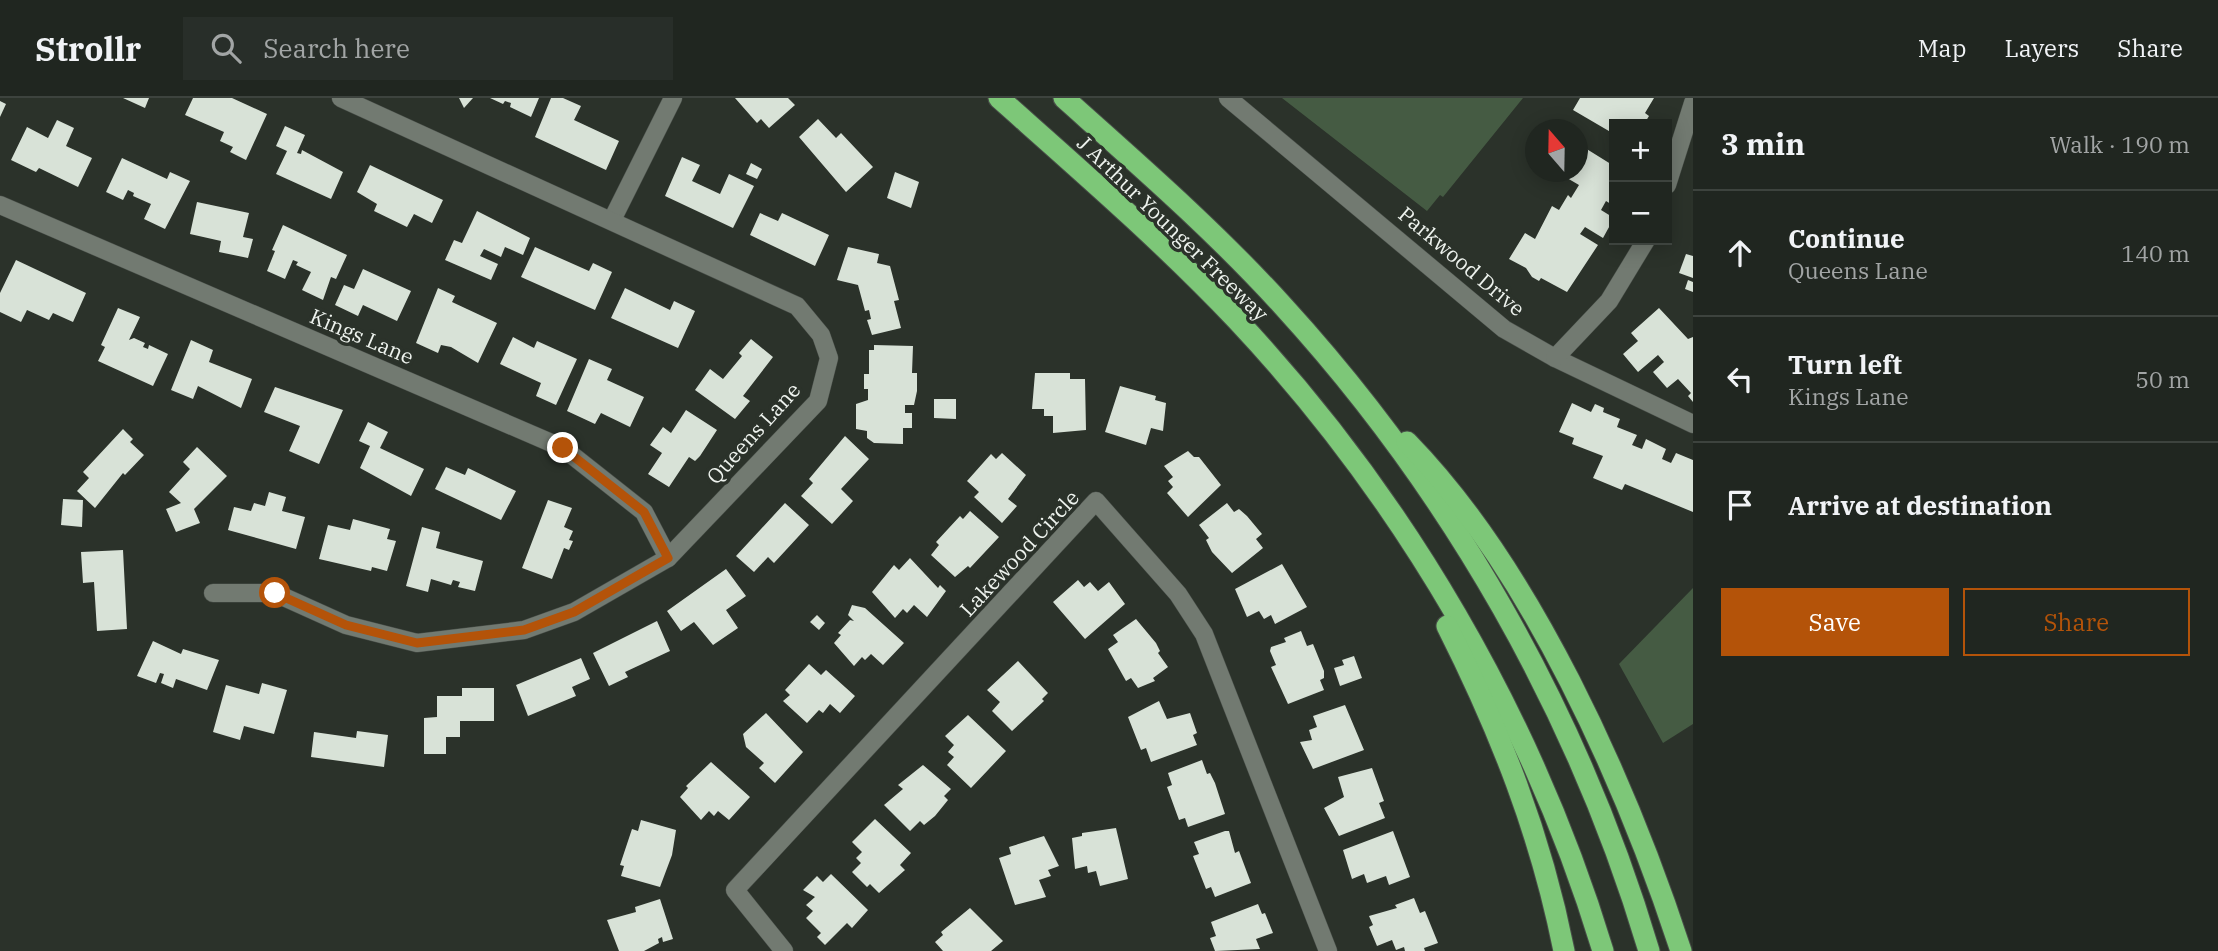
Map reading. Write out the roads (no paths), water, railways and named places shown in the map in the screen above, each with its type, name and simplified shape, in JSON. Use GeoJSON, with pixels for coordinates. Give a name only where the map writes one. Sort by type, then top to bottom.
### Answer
{"type":"FeatureCollection","features":[{"type":"Feature","properties":{"kind":"highway"},"geometry":{"type":"LineString","coordinates":[[983,98],[1108,195]]}},
{"type":"Feature","properties":{"kind":"highway","name":"J Arthur Younger Freeway"},"geometry":{"type":"LineString","coordinates":[[999,98],[1108,195],[1206,288],[1267,353],[1378,494],[1452,607],[1505,706],[1560,829],[1603,951]]}},
{"type":"Feature","properties":{"kind":"highway","name":"J Arthur Younger Freeway"},"geometry":{"type":"LineString","coordinates":[[1064,98],[1221,241],[1284,307],[1343,376],[1425,485],[1475,561],[1520,640],[1561,721],[1597,804],[1648,951]]}},
{"type":"Feature","properties":{"kind":"highway"},"geometry":{"type":"LineString","coordinates":[[1343,376],[1447,485],[1524,599],[1570,685],[1620,791],[1681,951]]}},
{"type":"Feature","properties":{"kind":"highway"},"geometry":{"type":"LineString","coordinates":[[1378,494],[1477,686],[1506,749],[1538,843],[1564,951]]}},
{"type":"Feature","properties":{"kind":"street","name":"Queens Lane"},"geometry":{"type":"LineString","coordinates":[[213,593],[275,593],[346,625],[417,643],[524,630],[574,612],[668,558],[818,401],[829,358],[821,335],[797,306],[341,98]]}},
{"type":"Feature","properties":{"kind":"street"},"geometry":{"type":"LineString","coordinates":[[612,220],[673,98]]}},
{"type":"Feature","properties":{"kind":"street","name":"Parkwood Drive"},"geometry":{"type":"LineString","coordinates":[[1227,98],[1504,329],[1555,358],[1693,424]]}},
{"type":"Feature","properties":{"kind":"street"},"geometry":{"type":"LineString","coordinates":[[1668,182],[1693,103]]}},
{"type":"Feature","properties":{"kind":"street","name":"Kings Lane"},"geometry":{"type":"LineString","coordinates":[[0,205],[563,448],[644,512],[668,558]]}},
{"type":"Feature","properties":{"kind":"street"},"geometry":{"type":"LineString","coordinates":[[1555,358],[1609,301],[1643,245]]}},
{"type":"Feature","properties":{"kind":"street","name":"Lakewood Circle"},"geometry":{"type":"LineString","coordinates":[[784,951],[735,890],[1096,501],[1178,594],[1204,634],[1328,951]]}}]}
